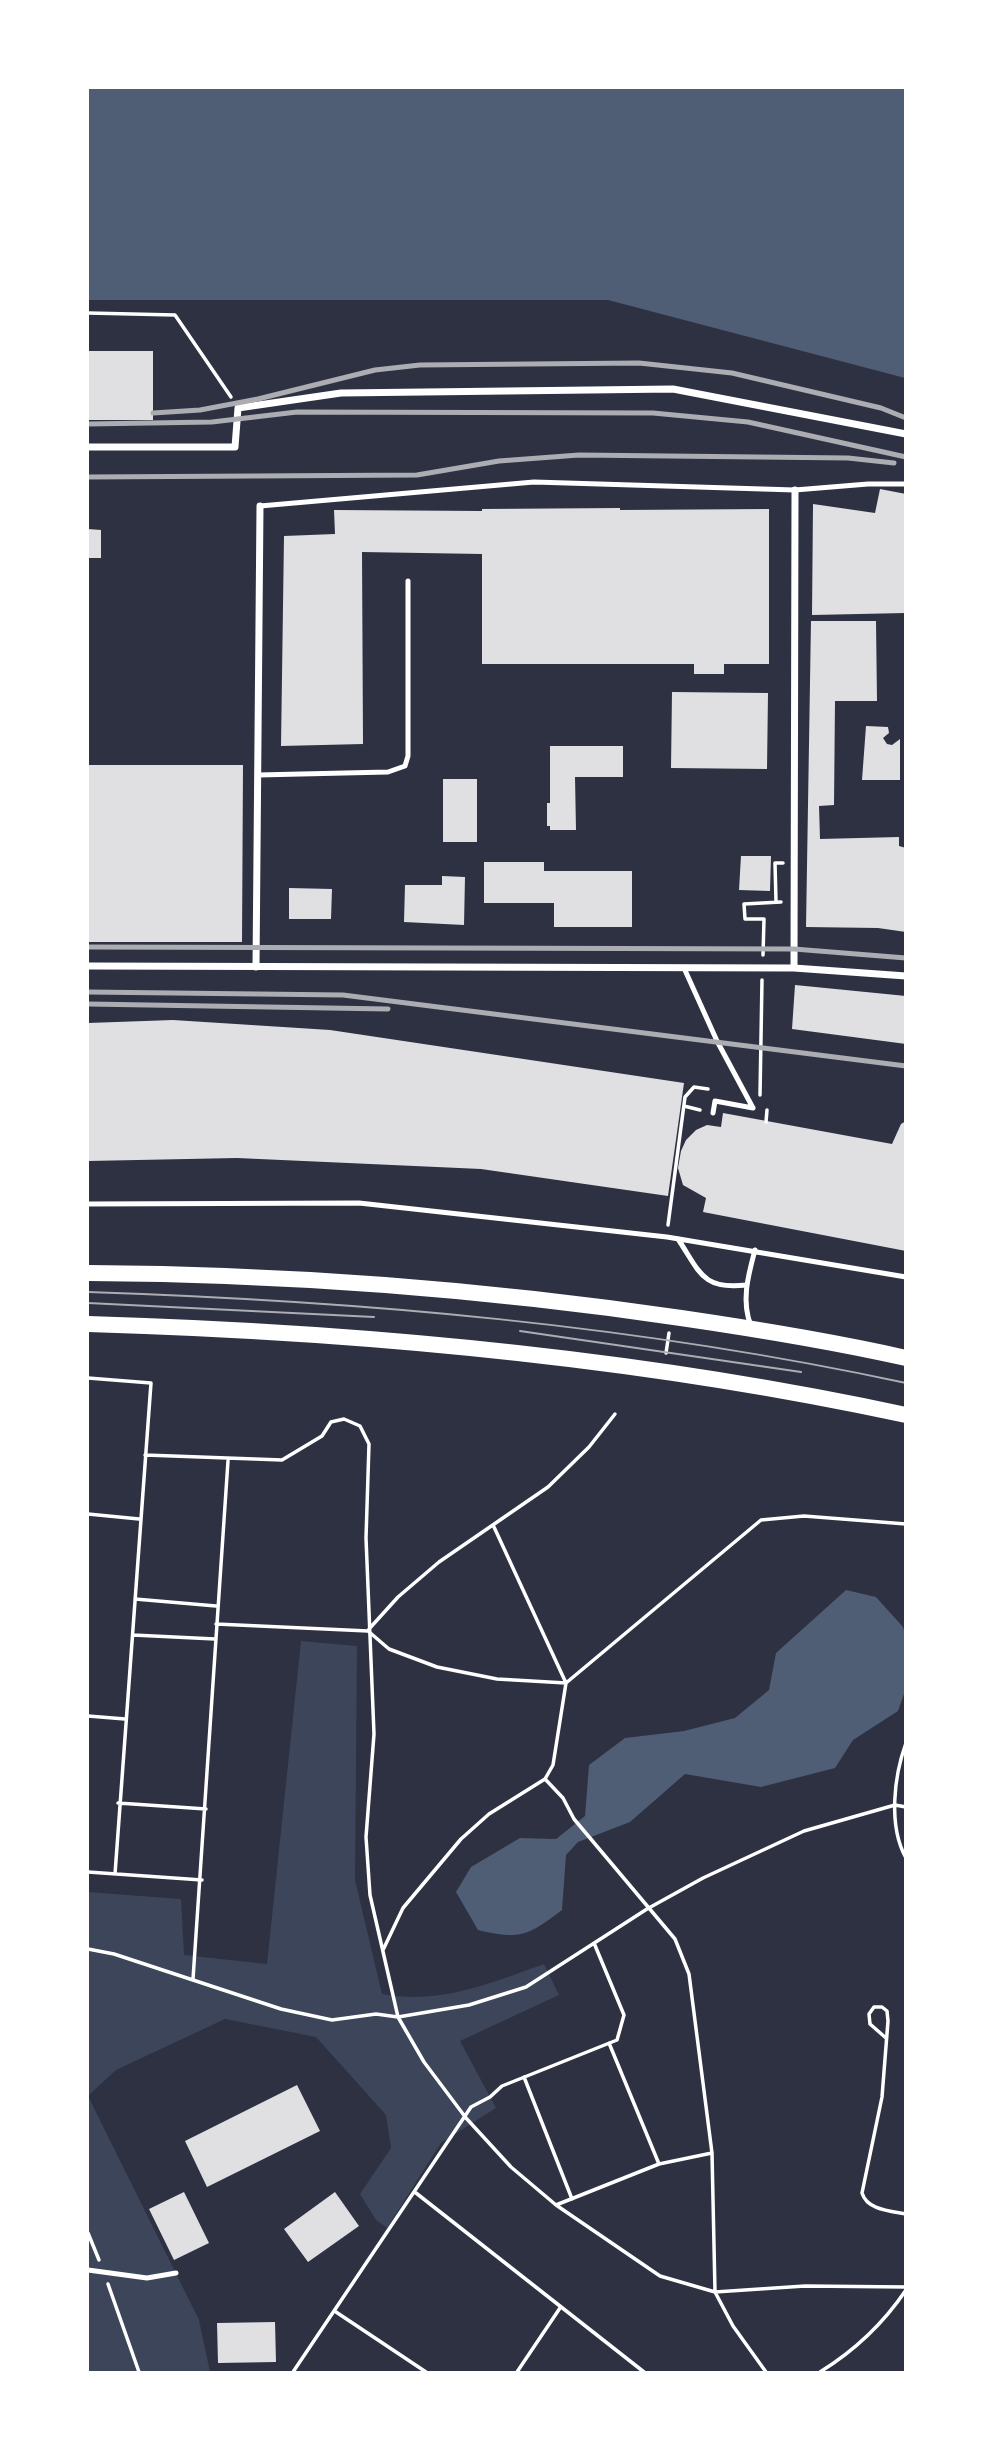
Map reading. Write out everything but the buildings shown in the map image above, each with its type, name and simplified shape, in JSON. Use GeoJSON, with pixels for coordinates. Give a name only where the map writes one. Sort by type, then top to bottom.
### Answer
{"type":"FeatureCollection","features":[{"type":"Feature","properties":{"kind":"main road"},"geometry":{"type":"LineString","coordinates":[[88,1273],[207,1274],[432,1288],[570,1301],[752,1329],[905,1358]]}},
{"type":"Feature","properties":{"kind":"main road"},"geometry":{"type":"LineString","coordinates":[[88,1324],[217,1328],[438,1345],[663,1371],[830,1399],[905,1415]]}},
{"type":"Feature","properties":{"kind":"street"},"geometry":{"type":"LineString","coordinates":[[88,447],[235,447],[238,408],[341,393],[673,389],[905,434]]}},
{"type":"Feature","properties":{"kind":"street"},"geometry":{"type":"LineString","coordinates":[[794,968],[795,490]]}},
{"type":"Feature","properties":{"kind":"street"},"geometry":{"type":"LineString","coordinates":[[256,967],[260,506]]}},
{"type":"Feature","properties":{"kind":"street"},"geometry":{"type":"LineString","coordinates":[[88,966],[794,968],[905,976]]}},
{"type":"Feature","properties":{"kind":"lane"},"geometry":{"type":"LineString","coordinates":[[260,506],[534,482],[795,490],[905,484]]}},
{"type":"Feature","properties":{"kind":"lane"},"geometry":{"type":"LineString","coordinates":[[258,775],[388,772],[405,766],[408,756],[408,581]]}},
{"type":"Feature","properties":{"kind":"lane"},"geometry":{"type":"LineString","coordinates":[[684,968],[721,1049],[753,1108],[715,1101],[713,1113]]}},
{"type":"Feature","properties":{"kind":"lane"},"geometry":{"type":"LineString","coordinates":[[88,1204],[359,1203],[667,1237],[905,1277]]}},
{"type":"Feature","properties":{"kind":"lane"},"geometry":{"type":"LineString","coordinates":[[678,1239],[707,1281],[725,1287],[746,1285]]}},
{"type":"Feature","properties":{"kind":"lane"},"geometry":{"type":"LineString","coordinates":[[752,1329],[746,1312],[746,1285],[755,1250]]}},
{"type":"Feature","properties":{"kind":"lane"},"geometry":{"type":"LineString","coordinates":[[88,2270],[147,2278],[176,2273]]}},
{"type":"Feature","properties":{"kind":"path"},"geometry":{"type":"LineString","coordinates":[[88,313],[174,315],[238,408]]}},
{"type":"Feature","properties":{"kind":"path"},"geometry":{"type":"LineString","coordinates":[[763,958],[764,919],[745,919],[744,904],[794,902]]}},
{"type":"Feature","properties":{"kind":"path"},"geometry":{"type":"LineString","coordinates":[[747,1096],[760,1099],[762,971]]}},
{"type":"Feature","properties":{"kind":"path"},"geometry":{"type":"LineString","coordinates":[[667,1237],[685,1097],[694,1087],[721,1091]]}},
{"type":"Feature","properties":{"kind":"path"},"geometry":{"type":"LineString","coordinates":[[684,1106],[713,1113]]}},
{"type":"Feature","properties":{"kind":"path"},"geometry":{"type":"LineString","coordinates":[[766,1122],[767,1110]]}},
{"type":"Feature","properties":{"kind":"path"},"geometry":{"type":"LineString","coordinates":[[663,1371],[671,1317]]}},
{"type":"Feature","properties":{"kind":"path"},"geometry":{"type":"LineString","coordinates":[[88,1378],[150,1383],[114,1874]]}},
{"type":"Feature","properties":{"kind":"path"},"geometry":{"type":"LineString","coordinates":[[368,1631],[398,1597],[439,1562],[494,1527],[548,1487],[589,1447],[615,1414]]}},
{"type":"Feature","properties":{"kind":"path"},"geometry":{"type":"LineString","coordinates":[[145,1455],[282,1460],[322,1436],[331,1422],[344,1419],[360,1426],[369,1444],[366,1538],[374,1734],[366,1837],[370,1895],[398,2017],[424,2062],[466,2118],[512,2167],[556,2205],[660,2276],[715,2292],[805,2286],[905,2289],[889,2315],[844,2357],[820,2372]]}},
{"type":"Feature","properties":{"kind":"path"},"geometry":{"type":"LineString","coordinates":[[193,1979],[202,1880],[216,1606],[228,1460]]}},
{"type":"Feature","properties":{"kind":"path"},"geometry":{"type":"LineString","coordinates":[[88,1514],[139,1519]]}},
{"type":"Feature","properties":{"kind":"path"},"geometry":{"type":"LineString","coordinates":[[216,1624],[368,1631],[389,1649],[437,1667],[497,1679],[566,1683],[761,1520],[804,1516],[905,1524]]}},
{"type":"Feature","properties":{"kind":"path"},"geometry":{"type":"LineString","coordinates":[[382,1951],[403,1908],[461,1839],[489,1814],[545,1779],[552,1765],[566,1683],[494,1527]]}},
{"type":"Feature","properties":{"kind":"path"},"geometry":{"type":"LineString","coordinates":[[135,1599],[216,1606]]}},
{"type":"Feature","properties":{"kind":"path"},"geometry":{"type":"LineString","coordinates":[[132,1634],[215,1639]]}},
{"type":"Feature","properties":{"kind":"path"},"geometry":{"type":"LineString","coordinates":[[88,1717],[125,1720]]}},
{"type":"Feature","properties":{"kind":"path"},"geometry":{"type":"LineString","coordinates":[[905,1743],[895,1805],[895,1826],[905,1858]]}},
{"type":"Feature","properties":{"kind":"path"},"geometry":{"type":"LineString","coordinates":[[545,1779],[563,1798],[574,1819],[647,1909],[675,1939],[689,1974],[712,2153],[715,2292],[733,2326],[766,2372]]}},
{"type":"Feature","properties":{"kind":"path"},"geometry":{"type":"LineString","coordinates":[[118,1803],[206,1809]]}},
{"type":"Feature","properties":{"kind":"path"},"geometry":{"type":"LineString","coordinates":[[88,1949],[193,1979],[281,2009],[332,2020],[376,2014],[398,2017],[469,2006],[526,1987],[647,1909],[704,1878],[804,1831],[895,1805],[905,1807]]}},
{"type":"Feature","properties":{"kind":"path"},"geometry":{"type":"LineString","coordinates":[[88,1872],[202,1880]]}},
{"type":"Feature","properties":{"kind":"path"},"geometry":{"type":"LineString","coordinates":[[293,2372],[416,2193],[471,2107],[490,2097],[502,2085],[617,2040],[624,2015],[594,1942]]}},
{"type":"Feature","properties":{"kind":"path"},"geometry":{"type":"LineString","coordinates":[[886,2038],[870,2024],[869,2014],[874,2007],[882,2007],[887,2011],[886,2038],[882,2097],[862,2193],[864,2200],[873,2206],[905,2214]]}},
{"type":"Feature","properties":{"kind":"path"},"geometry":{"type":"LineString","coordinates":[[609,2043],[659,2164]]}},
{"type":"Feature","properties":{"kind":"path"},"geometry":{"type":"LineString","coordinates":[[524,2076],[572,2199]]}},
{"type":"Feature","properties":{"kind":"path"},"geometry":{"type":"LineString","coordinates":[[556,2205],[659,2164],[712,2153]]}},
{"type":"Feature","properties":{"kind":"path"},"geometry":{"type":"LineString","coordinates":[[416,2193],[644,2372]]}},
{"type":"Feature","properties":{"kind":"path"},"geometry":{"type":"LineString","coordinates":[[88,2233],[139,2372]]}},
{"type":"Feature","properties":{"kind":"path"},"geometry":{"type":"LineString","coordinates":[[517,2372],[560,2308]]}},
{"type":"Feature","properties":{"kind":"path"},"geometry":{"type":"LineString","coordinates":[[335,2312],[426,2372]]}},
{"type":"Feature","properties":{"kind":"shaded area"},"geometry":{"type":"Polygon","coordinates":[[[88,88],[905,89],[905,378],[608,300],[88,300],[88,88]]]}},
{"type":"Feature","properties":{"kind":"shaded area"},"geometry":{"type":"Polygon","coordinates":[[[846,1590],[876,1597],[903,1627],[906,1636],[905,1691],[898,1711],[853,1740],[835,1768],[761,1787],[685,1774],[630,1822],[578,1842],[566,1855],[562,1910],[523,1934],[504,1935],[478,1930],[456,1892],[471,1867],[520,1838],[556,1839],[585,1816],[589,1765],[625,1738],[684,1731],[735,1718],[769,1690],[776,1653],[846,1590]]]}},
{"type":"Feature","properties":{"kind":"shaded area"},"geometry":{"type":"Polygon","coordinates":[[[301,1641],[357,1646],[355,1880],[382,1994],[424,1997],[444,1994],[484,1985],[544,1964],[559,1995],[460,2041],[496,2108],[441,2143],[387,2228],[376,2220],[360,2194],[391,2148],[386,2115],[316,2037],[225,2019],[116,2070],[88,2096],[88,1892],[181,1899],[184,1955],[267,1964],[301,1641]]]}},
{"type":"Feature","properties":{"kind":"shaded area"},"geometry":{"type":"Polygon","coordinates":[[[88,2096],[199,2320],[210,2372],[88,2372],[88,2096]]]}},
{"type":"Feature","properties":{"kind":"tram line"},"geometry":{"type":"LineString","coordinates":[[88,1292],[293,1302],[498,1319],[703,1346],[906,1383]]}},
{"type":"Feature","properties":{"kind":"tram line"},"geometry":{"type":"LineString","coordinates":[[88,1303],[374,1317]]}},
{"type":"Feature","properties":{"kind":"tram line"},"geometry":{"type":"LineString","coordinates":[[520,1331],[801,1372]]}},
{"type":"Feature","properties":{"kind":"railway"},"geometry":{"type":"LineString","coordinates":[[153,413],[200,410],[258,399],[375,370],[420,365],[639,363],[732,373],[881,408],[906,418]]}},
{"type":"Feature","properties":{"kind":"railway"},"geometry":{"type":"LineString","coordinates":[[88,424],[212,422],[297,412],[653,413],[748,422],[906,457]]}},
{"type":"Feature","properties":{"kind":"railway"},"geometry":{"type":"LineString","coordinates":[[88,477],[417,475],[499,461],[579,455],[848,458],[894,463]]}},
{"type":"Feature","properties":{"kind":"railway"},"geometry":{"type":"LineString","coordinates":[[88,947],[794,949],[906,958]]}},
{"type":"Feature","properties":{"kind":"railway"},"geometry":{"type":"LineString","coordinates":[[88,992],[343,995],[906,1066]]}},
{"type":"Feature","properties":{"kind":"railway"},"geometry":{"type":"LineString","coordinates":[[88,1004],[388,1009]]}}]}
